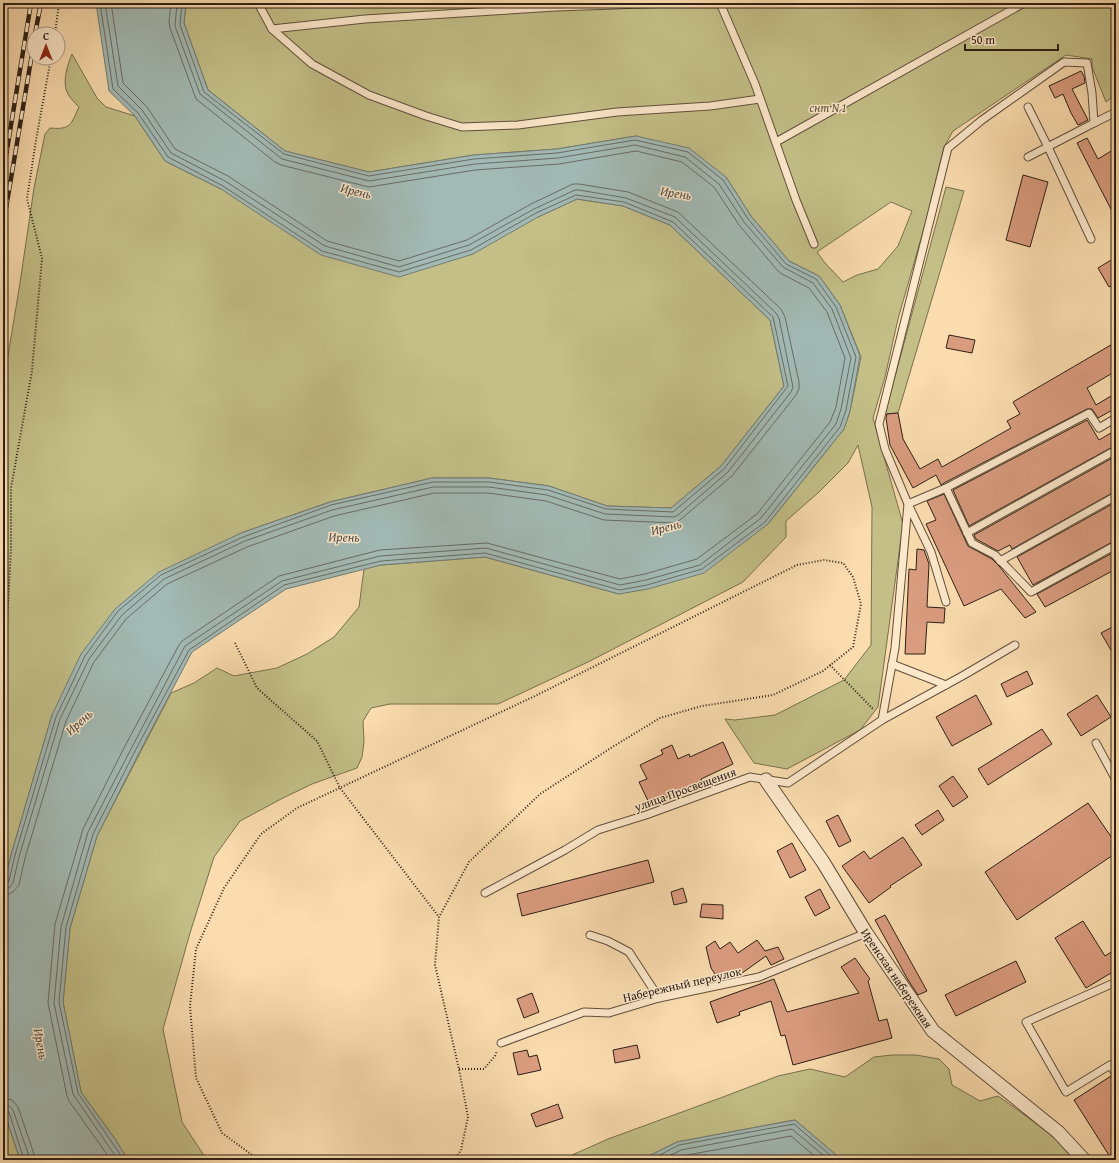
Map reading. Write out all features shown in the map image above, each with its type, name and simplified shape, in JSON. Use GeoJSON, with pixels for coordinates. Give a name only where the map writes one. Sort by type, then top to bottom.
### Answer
{"type":"FeatureCollection","features":[{"type":"Feature","properties":{"kind":"street","name":"Иренская набережная"},"geometry":{"type":"LineString","coordinates":[[766,780],[823,862],[866,933],[933,1031],[1058,1132],[1084,1160]]}},
{"type":"Feature","properties":{"kind":"lane"},"geometry":{"type":"LineString","coordinates":[[258,3],[272,29],[312,64],[369,95],[426,116],[462,127],[518,125],[617,112],[710,106],[760,98]]}},
{"type":"Feature","properties":{"kind":"lane"},"geometry":{"type":"LineString","coordinates":[[272,29],[365,19],[556,7],[672,3]]}},
{"type":"Feature","properties":{"kind":"lane"},"geometry":{"type":"LineString","coordinates":[[720,3],[755,84],[796,200],[814,244]]}},
{"type":"Feature","properties":{"kind":"lane"},"geometry":{"type":"LineString","coordinates":[[776,142],[1024,3]]}},
{"type":"Feature","properties":{"kind":"lane"},"geometry":{"type":"LineString","coordinates":[[946,602],[931,552],[908,504],[885,449],[879,424],[948,148],[982,120],[1064,62],[1087,63],[1092,93],[1094,123]]}},
{"type":"Feature","properties":{"kind":"lane"},"geometry":{"type":"LineString","coordinates":[[1028,107],[1091,239]]}},
{"type":"Feature","properties":{"kind":"lane"},"geometry":{"type":"LineString","coordinates":[[1028,157],[1116,112]]}},
{"type":"Feature","properties":{"kind":"lane"},"geometry":{"type":"LineString","coordinates":[[908,504],[946,488],[1089,413],[1099,428],[1116,418]]}},
{"type":"Feature","properties":{"kind":"lane"},"geometry":{"type":"LineString","coordinates":[[967,533],[1116,450]]}},
{"type":"Feature","properties":{"kind":"lane"},"geometry":{"type":"LineString","coordinates":[[946,488],[972,543],[995,555],[1031,592],[1116,545]]}},
{"type":"Feature","properties":{"kind":"lane"},"geometry":{"type":"LineString","coordinates":[[1000,561],[1116,496]]}},
{"type":"Feature","properties":{"kind":"lane"},"geometry":{"type":"LineString","coordinates":[[882,720],[895,648],[908,504]]}},
{"type":"Feature","properties":{"kind":"lane","name":"улица Просвещения"},"geometry":{"type":"LineString","coordinates":[[485,893],[565,850],[598,830],[646,815],[750,777],[788,783],[882,720],[1015,645]]}},
{"type":"Feature","properties":{"kind":"lane"},"geometry":{"type":"LineString","coordinates":[[892,664],[946,685]]}},
{"type":"Feature","properties":{"kind":"lane"},"geometry":{"type":"LineString","coordinates":[[1096,743],[1116,780]]}},
{"type":"Feature","properties":{"kind":"lane","name":"Набережный переулок"},"geometry":{"type":"LineString","coordinates":[[501,1043],[584,1012],[608,1013],[659,998],[759,977],[866,933]]}},
{"type":"Feature","properties":{"kind":"lane"},"geometry":{"type":"LineString","coordinates":[[590,935],[608,941],[629,952],[659,998]]}},
{"type":"Feature","properties":{"kind":"lane"},"geometry":{"type":"LineString","coordinates":[[1116,982],[1026,1022],[1066,1092],[1110,1065],[1116,1074]]}},
{"type":"Feature","properties":{"kind":"path"},"geometry":{"type":"LineString","coordinates":[[56,26],[58,3]]}},
{"type":"Feature","properties":{"kind":"path"},"geometry":{"type":"LineString","coordinates":[[3,655],[6,642],[11,549],[11,488],[32,371],[42,258],[27,199],[50,66]]}},
{"type":"Feature","properties":{"kind":"path"},"geometry":{"type":"LineString","coordinates":[[259,1160],[222,1133],[196,1078],[190,1006],[196,949],[224,888],[261,834],[297,808],[535,696],[797,565],[824,560],[843,563],[853,577]]}},
{"type":"Feature","properties":{"kind":"path"},"geometry":{"type":"LineString","coordinates":[[235,643],[257,688],[317,741],[340,788],[439,917]]}},
{"type":"Feature","properties":{"kind":"path"},"geometry":{"type":"LineString","coordinates":[[830,665],[882,720]]}},
{"type":"Feature","properties":{"kind":"path"},"geometry":{"type":"LineString","coordinates":[[459,1069],[484,1069],[495,1056],[501,1043]]}},
{"type":"Feature","properties":{"kind":"green space","name":"снт N 1"},"geometry":{"type":"Polygon","coordinates":[[[186,3],[1116,3],[1116,94],[1106,102],[1092,67],[1092,59],[1066,55],[953,131],[944,147],[926,221],[898,319],[885,377],[873,418],[903,524],[878,707],[860,730],[787,769],[754,763],[725,719],[735,720],[775,715],[844,680],[871,645],[872,507],[858,445],[848,463],[819,492],[786,521],[786,537],[743,582],[588,662],[498,704],[390,704],[371,708],[363,721],[364,742],[362,757],[357,768],[312,784],[240,821],[214,857],[190,933],[163,1029],[182,1122],[207,1160],[128,1160],[115,1139],[81,1092],[63,1002],[70,928],[97,836],[171,693],[194,683],[217,668],[234,676],[277,668],[307,654],[334,637],[359,607],[364,569],[381,565],[485,557],[619,594],[768,524],[844,429],[850,411],[861,357],[840,305],[819,276],[789,261],[751,216],[726,177],[636,136],[557,149],[474,155],[369,172],[285,151],[208,90],[184,23],[186,3]],[[891,202],[817,252],[843,282],[857,275],[878,269],[898,246],[912,211],[891,202]]]}},
{"type":"Feature","properties":{"kind":"green space"},"geometry":{"type":"Polygon","coordinates":[[[72,54],[97,98],[106,107],[135,116],[165,161],[221,189],[538,217],[577,199],[623,206],[670,225],[770,320],[784,386],[721,466],[671,508],[607,506],[549,486],[489,478],[432,478],[330,502],[241,533],[52,715],[11,855],[3,888],[3,386],[34,188],[45,134],[50,128],[62,128],[69,125],[79,107],[69,96],[65,83],[66,73],[72,54]]]}},
{"type":"Feature","properties":{"kind":"green space"},"geometry":{"type":"Polygon","coordinates":[[[946,187],[964,191],[898,413],[885,414],[946,187]]]}},
{"type":"Feature","properties":{"kind":"green space"},"geometry":{"type":"Polygon","coordinates":[[[916,1055],[939,1059],[949,1069],[952,1085],[980,1101],[998,1096],[1049,1134],[1077,1160],[842,1160],[795,1120],[677,1142],[641,1160],[561,1160],[608,1139],[778,1076],[810,1069],[845,1077],[874,1057],[916,1055]]]}},
{"type":"Feature","properties":{"kind":"green space"},"geometry":{"type":"Polygon","coordinates":[[[3,1108],[20,1160],[3,1160],[3,1108]]]}},
{"type":"Feature","properties":{"kind":"water","name":"Ирень"},"geometry":{"type":"Polygon","coordinates":[[[96,3],[186,3],[184,23],[208,90],[285,151],[369,172],[474,155],[557,149],[636,136],[689,148],[726,177],[751,216],[789,261],[819,276],[840,305],[860,356],[850,411],[844,429],[768,524],[704,573],[648,589],[619,594],[485,557],[381,565],[286,589],[192,652],[97,836],[70,928],[63,1002],[81,1092],[115,1139],[128,1160],[20,1160],[3,1108],[3,888],[11,855],[52,715],[81,654],[115,609],[159,572],[241,533],[330,502],[432,478],[489,478],[549,486],[607,506],[671,508],[721,466],[784,386],[770,320],[670,225],[623,206],[577,199],[538,217],[473,254],[399,277],[321,255],[221,189],[165,161],[135,116],[109,91],[96,3]]]}},
{"type":"Feature","properties":{"kind":"water"},"geometry":{"type":"Polygon","coordinates":[[[795,1120],[842,1160],[641,1160],[677,1142],[795,1120]]]}},
{"type":"Feature","properties":{"kind":"building"},"geometry":{"type":"Polygon","coordinates":[[[1081,71],[1084,76],[1085,83],[1072,89],[1088,120],[1078,125],[1063,94],[1055,98],[1049,86],[1081,71]]]}},
{"type":"Feature","properties":{"kind":"building"},"geometry":{"type":"Polygon","coordinates":[[[1087,138],[1098,159],[1116,148],[1116,219],[1077,143],[1087,138]]]}},
{"type":"Feature","properties":{"kind":"building"},"geometry":{"type":"Polygon","coordinates":[[[1023,175],[1048,182],[1030,247],[1006,240],[1023,175]]]}},
{"type":"Feature","properties":{"kind":"building"},"geometry":{"type":"Polygon","coordinates":[[[1116,257],[1116,283],[1109,287],[1098,268],[1116,257]]]}},
{"type":"Feature","properties":{"kind":"building"},"geometry":{"type":"Polygon","coordinates":[[[949,335],[975,340],[972,353],[946,348],[949,335]]]}},
{"type":"Feature","properties":{"kind":"building"},"geometry":{"type":"Polygon","coordinates":[[[1116,342],[1116,371],[1087,388],[1096,405],[1116,393],[1116,408],[1098,418],[1092,409],[1087,409],[941,485],[936,475],[913,488],[890,445],[886,418],[887,414],[898,413],[903,439],[920,469],[938,459],[942,467],[1011,428],[1007,421],[1020,414],[1013,402],[1116,342]]]}},
{"type":"Feature","properties":{"kind":"building"},"geometry":{"type":"Polygon","coordinates":[[[1087,420],[1099,440],[1116,430],[1116,445],[969,526],[953,490],[1087,420]]]}},
{"type":"Feature","properties":{"kind":"building"},"geometry":{"type":"Polygon","coordinates":[[[1116,456],[1116,491],[1012,549],[1010,545],[998,551],[976,539],[974,535],[1116,456]]]}},
{"type":"Feature","properties":{"kind":"building"},"geometry":{"type":"Polygon","coordinates":[[[944,494],[968,546],[992,559],[1036,612],[1025,618],[1001,589],[964,606],[926,524],[936,520],[927,501],[944,494]]]}},
{"type":"Feature","properties":{"kind":"building"},"geometry":{"type":"Polygon","coordinates":[[[1116,502],[1116,540],[1033,585],[1017,557],[1116,502]]]}},
{"type":"Feature","properties":{"kind":"building"},"geometry":{"type":"Polygon","coordinates":[[[917,549],[924,550],[929,564],[927,607],[945,608],[944,623],[927,622],[925,654],[905,654],[909,569],[916,570],[917,549]]]}},
{"type":"Feature","properties":{"kind":"building"},"geometry":{"type":"Polygon","coordinates":[[[1116,551],[1116,569],[1045,607],[1037,594],[1116,551]]]}},
{"type":"Feature","properties":{"kind":"building"},"geometry":{"type":"Polygon","coordinates":[[[1116,625],[1116,659],[1101,633],[1116,625]]]}},
{"type":"Feature","properties":{"kind":"building"},"geometry":{"type":"Polygon","coordinates":[[[1027,671],[1033,684],[1007,697],[1001,684],[1027,671]]]}},
{"type":"Feature","properties":{"kind":"building"},"geometry":{"type":"Polygon","coordinates":[[[976,695],[992,724],[952,746],[936,717],[976,695]]]}},
{"type":"Feature","properties":{"kind":"building"},"geometry":{"type":"Polygon","coordinates":[[[1097,695],[1111,717],[1081,736],[1067,714],[1097,695]]]}},
{"type":"Feature","properties":{"kind":"building"},"geometry":{"type":"Polygon","coordinates":[[[1042,729],[1052,744],[988,785],[978,769],[1042,729]]]}},
{"type":"Feature","properties":{"kind":"building"},"geometry":{"type":"Polygon","coordinates":[[[723,742],[733,764],[701,779],[703,784],[682,794],[680,791],[650,805],[639,782],[647,779],[640,765],[663,754],[661,750],[672,745],[678,759],[689,754],[690,757],[723,742]]]}},
{"type":"Feature","properties":{"kind":"building"},"geometry":{"type":"Polygon","coordinates":[[[953,776],[968,797],[953,807],[939,786],[953,776]]]}},
{"type":"Feature","properties":{"kind":"building"},"geometry":{"type":"Polygon","coordinates":[[[1088,803],[1116,844],[1116,853],[1017,920],[985,872],[1088,803]]]}},
{"type":"Feature","properties":{"kind":"building"},"geometry":{"type":"Polygon","coordinates":[[[938,810],[944,820],[922,835],[915,825],[938,810]]]}},
{"type":"Feature","properties":{"kind":"building"},"geometry":{"type":"Polygon","coordinates":[[[838,815],[851,841],[839,847],[826,821],[838,815]]]}},
{"type":"Feature","properties":{"kind":"building"},"geometry":{"type":"Polygon","coordinates":[[[903,837],[922,865],[890,886],[891,887],[869,903],[842,866],[864,851],[870,859],[903,837]]]}},
{"type":"Feature","properties":{"kind":"building"},"geometry":{"type":"Polygon","coordinates":[[[792,843],[806,870],[790,878],[777,851],[792,843]]]}},
{"type":"Feature","properties":{"kind":"building"},"geometry":{"type":"Polygon","coordinates":[[[648,860],[654,882],[522,916],[517,894],[648,860]]]}},
{"type":"Feature","properties":{"kind":"building"},"geometry":{"type":"Polygon","coordinates":[[[683,888],[687,902],[674,905],[671,892],[683,888]]]}},
{"type":"Feature","properties":{"kind":"building"},"geometry":{"type":"Polygon","coordinates":[[[820,889],[830,908],[815,916],[805,897],[820,889]]]}},
{"type":"Feature","properties":{"kind":"building"},"geometry":{"type":"Polygon","coordinates":[[[702,904],[723,905],[723,919],[700,917],[702,904]]]}},
{"type":"Feature","properties":{"kind":"building"},"geometry":{"type":"Polygon","coordinates":[[[885,915],[927,991],[918,995],[908,980],[875,920],[885,915]]]}},
{"type":"Feature","properties":{"kind":"building"},"geometry":{"type":"Polygon","coordinates":[[[1083,921],[1105,956],[1116,949],[1116,970],[1086,988],[1055,938],[1083,921]]]}},
{"type":"Feature","properties":{"kind":"building"},"geometry":{"type":"Polygon","coordinates":[[[757,940],[765,951],[778,947],[784,959],[771,965],[766,956],[738,976],[719,980],[711,968],[706,947],[715,941],[720,949],[730,942],[738,953],[757,940]]]}},
{"type":"Feature","properties":{"kind":"building"},"geometry":{"type":"Polygon","coordinates":[[[855,958],[870,979],[868,981],[879,1021],[887,1019],[892,1038],[793,1065],[785,1035],[781,1036],[771,1001],[739,1012],[740,1015],[717,1023],[710,1002],[774,979],[787,1012],[859,993],[841,967],[855,958]]]}},
{"type":"Feature","properties":{"kind":"building"},"geometry":{"type":"Polygon","coordinates":[[[1016,961],[1026,982],[956,1016],[945,995],[1016,961]]]}},
{"type":"Feature","properties":{"kind":"building"},"geometry":{"type":"Polygon","coordinates":[[[532,993],[539,1012],[524,1018],[517,999],[532,993]]]}},
{"type":"Feature","properties":{"kind":"building"},"geometry":{"type":"Polygon","coordinates":[[[637,1045],[640,1058],[615,1063],[613,1050],[637,1045]]]}},
{"type":"Feature","properties":{"kind":"building"},"geometry":{"type":"Polygon","coordinates":[[[527,1050],[529,1057],[537,1055],[541,1070],[518,1075],[513,1053],[527,1050]]]}},
{"type":"Feature","properties":{"kind":"building"},"geometry":{"type":"Polygon","coordinates":[[[1111,1076],[1116,1079],[1116,1160],[1112,1160],[1074,1100],[1111,1076]]]}},
{"type":"Feature","properties":{"kind":"building"},"geometry":{"type":"Polygon","coordinates":[[[558,1104],[563,1118],[536,1127],[531,1114],[558,1104]]]}},
{"type":"Feature","properties":{"kind":"railway"},"geometry":{"type":"LineString","coordinates":[[3,174],[31,3]]}},
{"type":"Feature","properties":{"kind":"railway"},"geometry":{"type":"LineString","coordinates":[[37,26],[41,3]]}},
{"type":"Feature","properties":{"kind":"railway"},"geometry":{"type":"LineString","coordinates":[[3,226],[30,66]]}}]}
